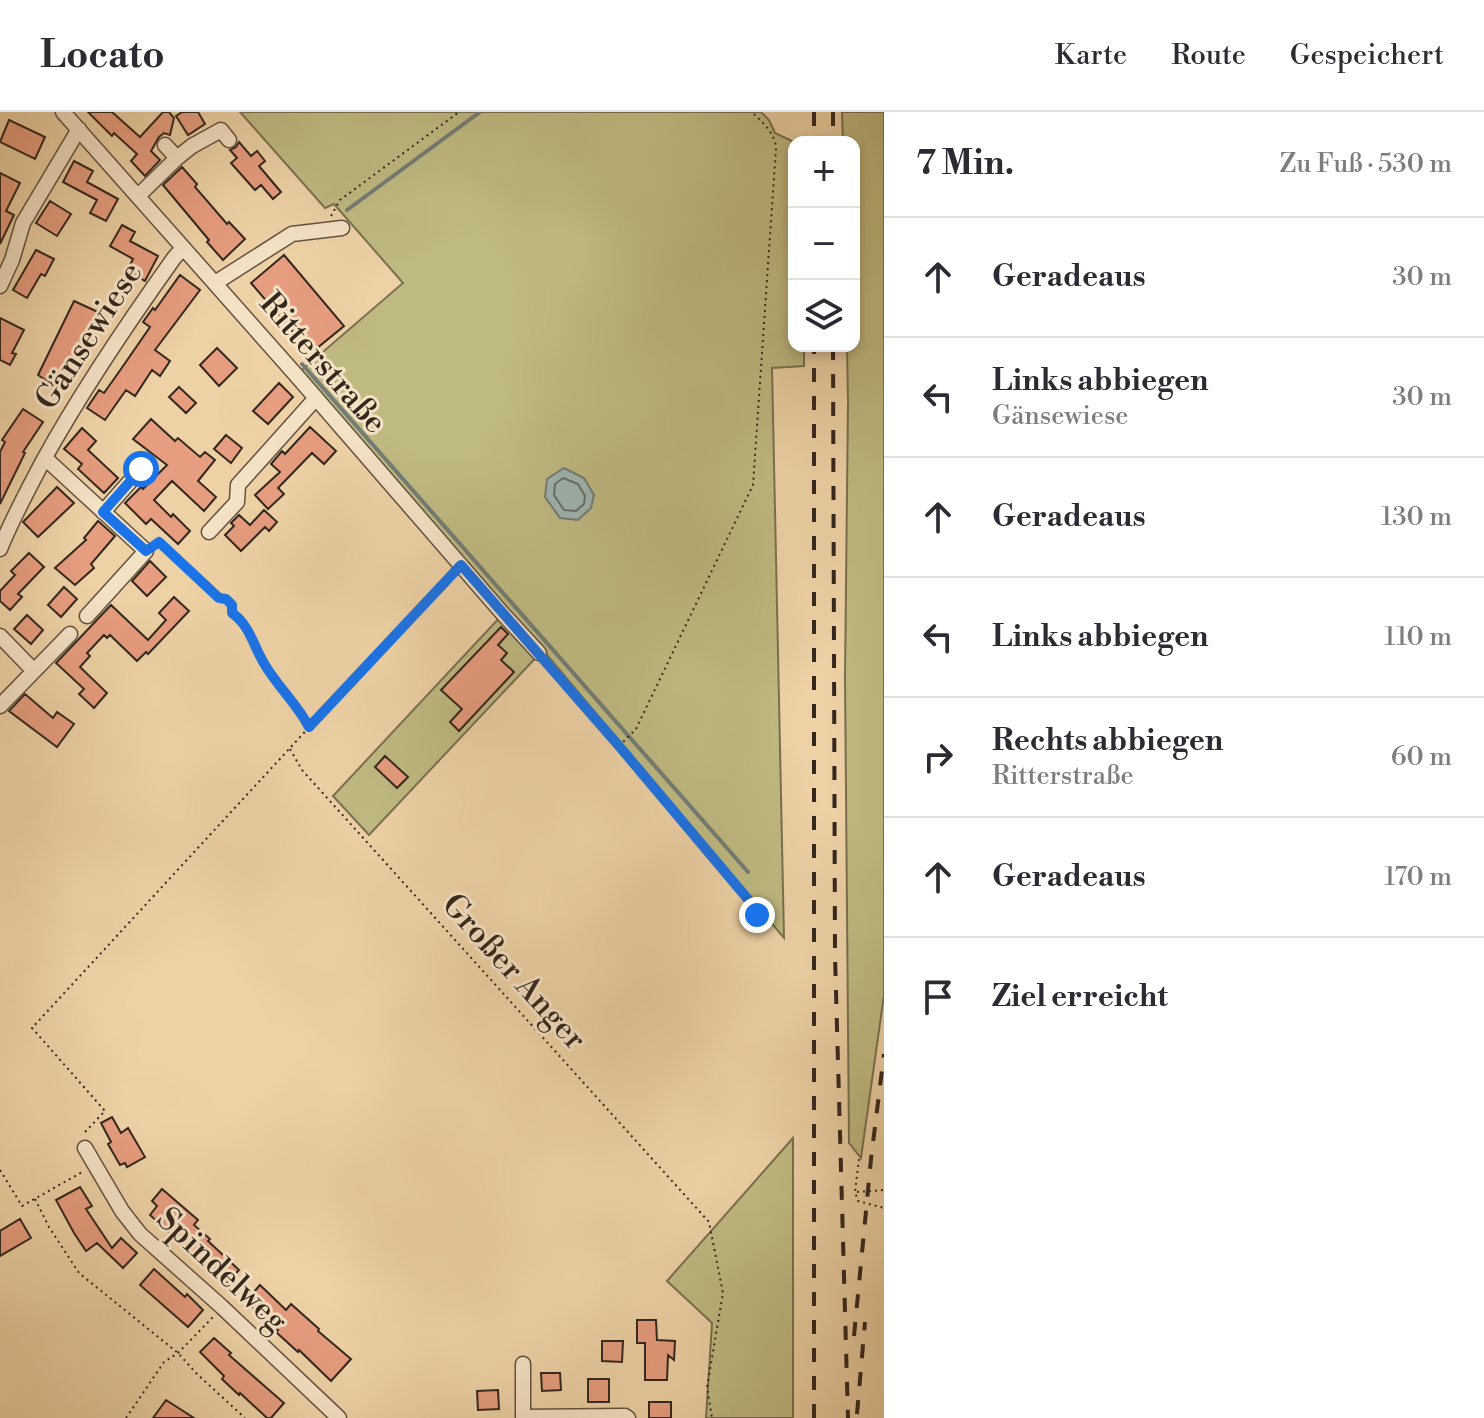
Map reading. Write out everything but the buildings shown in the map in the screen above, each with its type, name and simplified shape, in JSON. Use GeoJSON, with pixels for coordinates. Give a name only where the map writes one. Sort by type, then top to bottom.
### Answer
{"type":"FeatureCollection","features":[{"type":"Feature","properties":{"kind":"street","name":"Ritterstraße"},"geometry":{"type":"LineString","coordinates":[[63,112],[539,653]]}},
{"type":"Feature","properties":{"kind":"street"},"geometry":{"type":"LineString","coordinates":[[0,286],[23,223],[79,129]]}},
{"type":"Feature","properties":{"kind":"street"},"geometry":{"type":"LineString","coordinates":[[138,196],[192,146],[221,130],[229,140]]}},
{"type":"Feature","properties":{"kind":"street"},"geometry":{"type":"LineString","coordinates":[[165,145],[177,158]]}},
{"type":"Feature","properties":{"kind":"street"},"geometry":{"type":"LineString","coordinates":[[215,283],[292,234],[342,228]]}},
{"type":"Feature","properties":{"kind":"street","name":"Gänsewiese"},"geometry":{"type":"LineString","coordinates":[[0,549],[24,495],[67,417],[111,347],[183,248]]}},
{"type":"Feature","properties":{"kind":"street"},"geometry":{"type":"LineString","coordinates":[[209,532],[237,502],[238,485],[316,398]]}},
{"type":"Feature","properties":{"kind":"street","name":"Gänsewiese"},"geometry":{"type":"LineString","coordinates":[[45,458],[146,551]]}},
{"type":"Feature","properties":{"kind":"street"},"geometry":{"type":"LineString","coordinates":[[103,512],[141,469]]}},
{"type":"Feature","properties":{"kind":"street"},"geometry":{"type":"LineString","coordinates":[[87,616],[146,551]]}},
{"type":"Feature","properties":{"kind":"street"},"geometry":{"type":"LineString","coordinates":[[0,706],[70,634]]}},
{"type":"Feature","properties":{"kind":"street"},"geometry":{"type":"LineString","coordinates":[[0,636],[34,671]]}},
{"type":"Feature","properties":{"kind":"street","name":"Spindelweg"},"geometry":{"type":"LineString","coordinates":[[82,1144],[122,1211],[140,1234],[339,1418]]}},
{"type":"Feature","properties":{"kind":"street"},"geometry":{"type":"LineString","coordinates":[[523,1364],[523,1417],[628,1418]]}},
{"type":"Feature","properties":{"kind":"street"},"geometry":{"type":"LineString","coordinates":[[315,1418],[324,1405]]}},
{"type":"Feature","properties":{"kind":"path"},"geometry":{"type":"LineString","coordinates":[[322,230],[340,200],[459,112]]}},
{"type":"Feature","properties":{"kind":"path"},"geometry":{"type":"LineString","coordinates":[[619,746],[636,729],[753,485],[776,140],[752,112]]}},
{"type":"Feature","properties":{"kind":"path"},"geometry":{"type":"LineString","coordinates":[[146,551],[159,542],[219,598],[226,599],[232,605],[232,613],[241,619],[265,666],[309,727]]}},
{"type":"Feature","properties":{"kind":"path"},"geometry":{"type":"LineString","coordinates":[[82,1144],[105,1111],[32,1028],[461,565]]}},
{"type":"Feature","properties":{"kind":"path"},"geometry":{"type":"LineString","coordinates":[[539,653],[757,910]]}},
{"type":"Feature","properties":{"kind":"path","name":"Großer Anger"},"geometry":{"type":"LineString","coordinates":[[290,749],[302,770],[709,1222],[723,1293],[707,1387],[712,1418]]}},
{"type":"Feature","properties":{"kind":"path"},"geometry":{"type":"LineString","coordinates":[[859,1159],[855,1192],[858,1201],[884,1208]]}},
{"type":"Feature","properties":{"kind":"path"},"geometry":{"type":"LineString","coordinates":[[0,1170],[22,1206],[96,1165]]}},
{"type":"Feature","properties":{"kind":"path"},"geometry":{"type":"LineString","coordinates":[[855,1192],[884,1190]]}},
{"type":"Feature","properties":{"kind":"path"},"geometry":{"type":"LineString","coordinates":[[35,1199],[79,1273],[178,1353],[245,1418]]}},
{"type":"Feature","properties":{"kind":"path"},"geometry":{"type":"LineString","coordinates":[[126,1418],[164,1362],[178,1353],[222,1307]]}},
{"type":"Feature","properties":{"kind":"shaded area"},"geometry":{"type":"Polygon","coordinates":[[[240,112],[761,112],[775,133],[788,139],[788,352],[804,352],[804,366],[772,368],[784,938],[543,650],[369,835],[333,796],[503,614],[296,375],[403,283],[334,204],[325,208],[240,112]]]}},
{"type":"Feature","properties":{"kind":"shaded area"},"geometry":{"type":"Polygon","coordinates":[[[842,112],[884,112],[884,995],[861,1158],[849,1143],[845,677],[847,352],[860,352],[860,136],[843,136],[842,112]]]}},
{"type":"Feature","properties":{"kind":"shaded area"},"geometry":{"type":"Polygon","coordinates":[[[793,1138],[793,1418],[706,1418],[712,1323],[667,1281],[793,1138]]]}},
{"type":"Feature","properties":{"kind":"water"},"geometry":{"type":"Polygon","coordinates":[[[564,468],[584,478],[594,495],[591,508],[578,520],[560,518],[545,497],[547,479],[564,468]]]}},
{"type":"Feature","properties":{"kind":"waterway"},"geometry":{"type":"LineString","coordinates":[[347,210],[480,112]]}},
{"type":"Feature","properties":{"kind":"waterway"},"geometry":{"type":"LineString","coordinates":[[302,364],[748,872]]}},
{"type":"Feature","properties":{"kind":"railway"},"geometry":{"type":"LineString","coordinates":[[814,112],[814,136]]}},
{"type":"Feature","properties":{"kind":"railway"},"geometry":{"type":"LineString","coordinates":[[833,112],[833,136]]}},
{"type":"Feature","properties":{"kind":"railway"},"geometry":{"type":"LineString","coordinates":[[814,352],[814,1418]]}},
{"type":"Feature","properties":{"kind":"railway"},"geometry":{"type":"LineString","coordinates":[[833,352],[835,956],[848,1418]]}},
{"type":"Feature","properties":{"kind":"railway"},"geometry":{"type":"LineString","coordinates":[[854,1336],[884,1054]]}},
{"type":"Feature","properties":{"kind":"railway"},"geometry":{"type":"LineString","coordinates":[[857,1414],[865,1322]]}},
{"type":"Feature","properties":{"kind":"route"},"geometry":{"type":"LineString","coordinates":[[141,469],[103,512],[146,551],[159,542],[219,598],[226,599],[232,605],[232,613],[241,619],[265,666],[309,727],[461,565],[619,746],[757,910],[757,915]]}}]}
